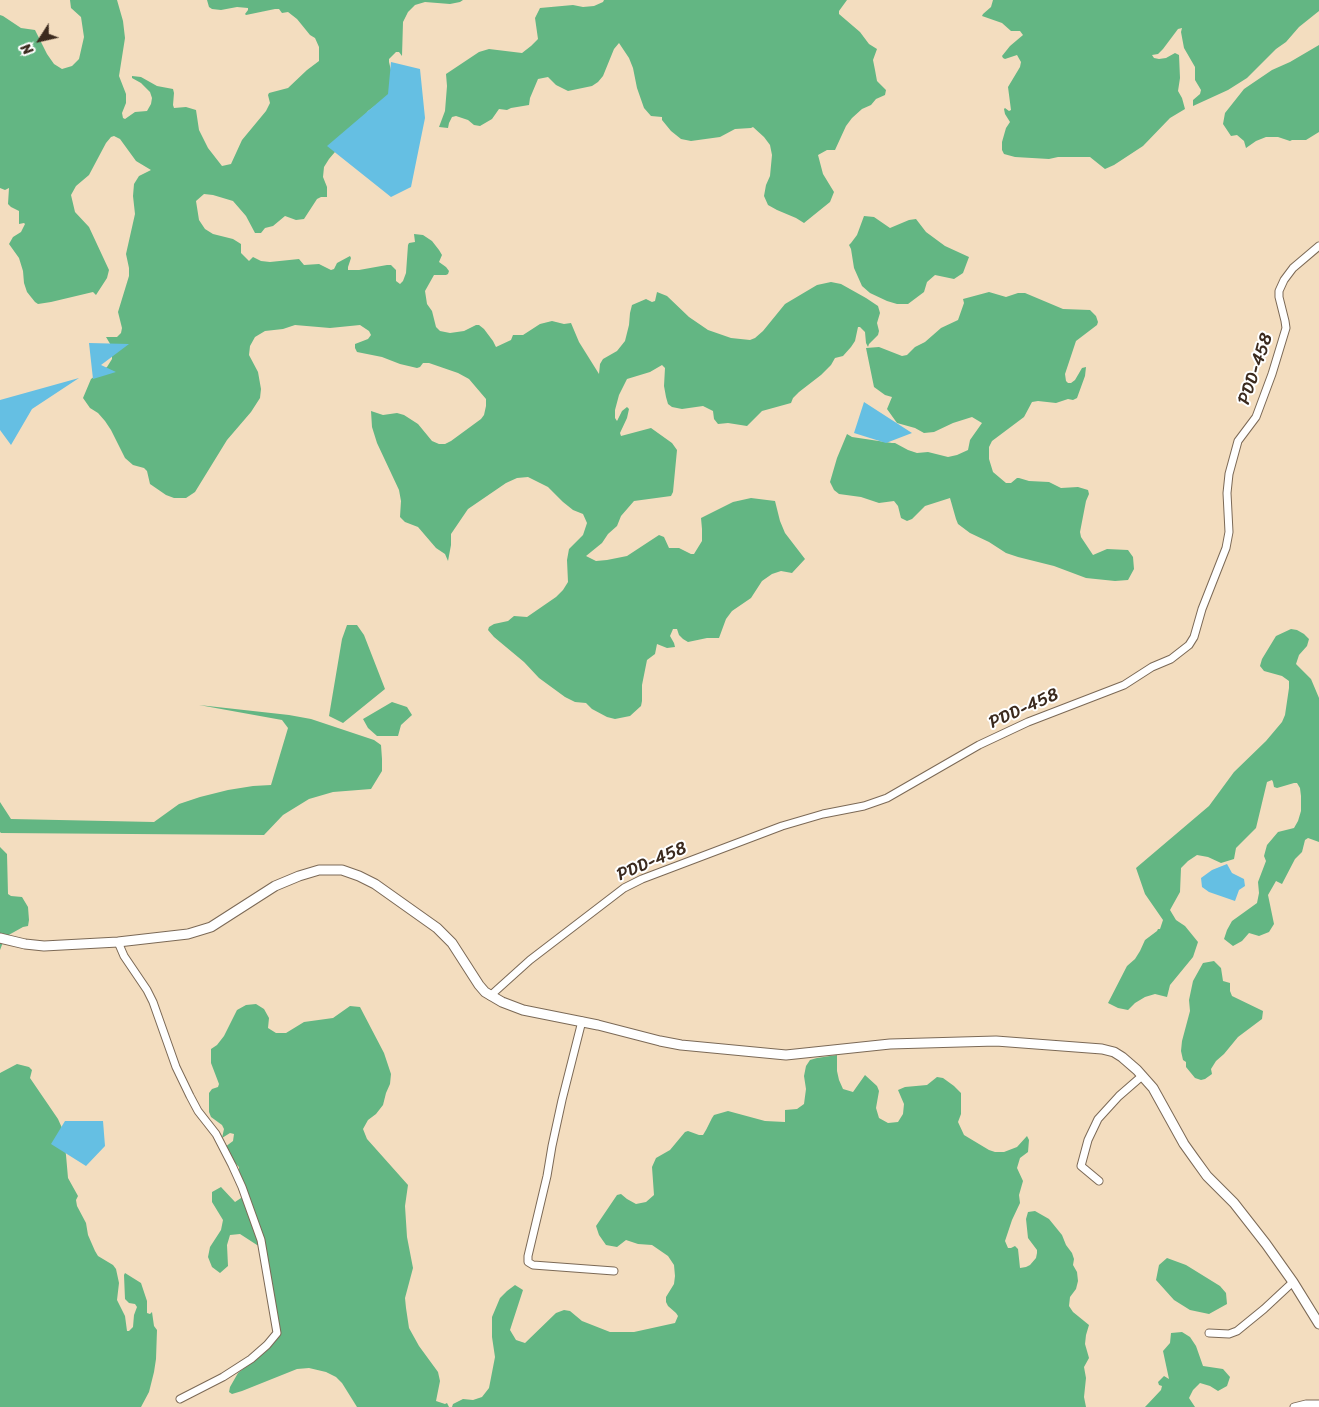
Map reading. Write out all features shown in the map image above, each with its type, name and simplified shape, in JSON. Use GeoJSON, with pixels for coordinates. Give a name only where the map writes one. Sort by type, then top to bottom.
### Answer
{"type":"FeatureCollection","features":[{"type":"Feature","properties":{"kind":"street","name":"PDD-458"},"geometry":{"type":"LineString","coordinates":[[490,996],[530,960],[624,888],[642,879],[782,826],[823,814],[864,806],[887,798],[987,742],[1054,712],[1124,685],[1152,667],[1171,659],[1189,645],[1194,637],[1202,609],[1226,548],[1229,532],[1227,493],[1229,474],[1238,441],[1256,417],[1286,328],[1279,291],[1293,268],[1319,246]]}},
{"type":"Feature","properties":{"kind":"street"},"geometry":{"type":"LineString","coordinates":[[0,938],[44,946],[118,942],[188,934],[211,927],[283,883],[319,870],[342,870],[375,884],[437,928],[452,943],[479,985],[490,996],[523,1010],[681,1045],[786,1054],[890,1044],[996,1041],[1102,1049],[1114,1052],[1122,1057],[1153,1088],[1184,1144],[1207,1176],[1234,1203],[1293,1282],[1319,1324]]}},
{"type":"Feature","properties":{"kind":"street"},"geometry":{"type":"LineString","coordinates":[[118,942],[131,968],[153,1002],[176,1067],[190,1096],[198,1111],[216,1134],[242,1187],[261,1240],[277,1333],[251,1359],[180,1399]]}},
{"type":"Feature","properties":{"kind":"street"},"geometry":{"type":"LineString","coordinates":[[582,1022],[562,1100],[528,1262],[533,1265],[614,1271]]}},
{"type":"Feature","properties":{"kind":"street"},"geometry":{"type":"LineString","coordinates":[[1099,1181],[1081,1166],[1088,1140],[1098,1119],[1119,1096],[1142,1076]]}},
{"type":"Feature","properties":{"kind":"street"},"geometry":{"type":"LineString","coordinates":[[1209,1333],[1229,1334],[1237,1331],[1293,1282]]}},
{"type":"Feature","properties":{"kind":"street"},"geometry":{"type":"LineString","coordinates":[[1294,1407],[1306,1404],[1319,1404]]}},
{"type":"Feature","properties":{"kind":"green space"},"geometry":{"type":"Polygon","coordinates":[[[70,0],[117,0],[123,21],[125,38],[119,76],[126,94],[126,103],[122,113],[123,118],[125,119],[135,112],[147,111],[151,104],[150,92],[132,76],[141,77],[157,86],[173,89],[174,108],[186,107],[196,110],[199,130],[208,148],[222,166],[231,164],[242,140],[266,111],[270,103],[269,93],[288,88],[319,61],[319,47],[315,38],[288,12],[282,13],[279,9],[275,9],[246,15],[248,8],[212,9],[209,7],[207,0],[463,0],[450,4],[425,2],[415,5],[408,12],[403,22],[402,56],[399,52],[396,52],[389,59],[396,91],[368,111],[329,159],[324,167],[323,177],[327,187],[327,197],[317,199],[304,219],[296,220],[285,216],[273,226],[265,228],[261,233],[255,233],[246,216],[233,201],[204,194],[196,201],[199,220],[205,229],[213,234],[233,239],[241,244],[241,253],[249,261],[253,257],[261,261],[270,262],[299,259],[304,265],[319,264],[331,270],[334,269],[337,263],[350,256],[348,270],[391,265],[396,270],[396,281],[400,284],[406,273],[408,245],[415,242],[414,234],[423,235],[432,241],[439,250],[442,255],[439,262],[449,271],[446,275],[434,275],[425,291],[427,304],[432,311],[436,327],[440,331],[450,333],[464,331],[479,325],[484,329],[496,347],[511,340],[513,335],[523,335],[540,324],[552,321],[564,324],[571,323],[579,342],[599,374],[600,364],[603,359],[617,351],[625,341],[632,305],[646,299],[652,302],[655,301],[657,292],[667,296],[689,317],[708,330],[731,338],[750,340],[763,331],[785,304],[817,285],[831,282],[841,284],[878,306],[880,313],[877,323],[879,331],[868,347],[865,332],[858,327],[855,341],[851,347],[843,356],[835,358],[821,375],[793,398],[791,403],[762,411],[747,426],[728,423],[718,424],[714,419],[713,411],[703,406],[682,409],[672,407],[668,404],[666,397],[664,386],[665,368],[662,365],[650,372],[627,379],[619,395],[615,410],[617,421],[622,411],[627,407],[629,409],[620,433],[621,436],[651,428],[672,443],[677,450],[673,492],[671,496],[634,501],[621,516],[617,526],[602,543],[586,556],[596,561],[627,556],[659,535],[664,537],[669,548],[679,548],[694,554],[702,541],[701,518],[733,502],[751,498],[775,501],[785,533],[805,559],[792,573],[781,571],[772,574],[762,581],[751,598],[732,611],[726,619],[719,638],[707,638],[688,642],[679,635],[677,629],[673,629],[670,636],[675,647],[667,648],[657,644],[655,654],[647,660],[642,685],[641,706],[630,716],[615,719],[607,717],[592,709],[586,703],[575,702],[565,697],[539,678],[488,630],[494,624],[508,621],[514,616],[527,617],[563,590],[568,582],[567,560],[569,549],[583,535],[587,523],[583,514],[573,510],[548,487],[528,477],[517,478],[506,483],[468,509],[451,534],[448,561],[445,554],[436,548],[418,527],[405,522],[400,517],[401,501],[399,490],[377,443],[372,427],[371,411],[383,415],[397,413],[404,415],[418,424],[432,441],[445,444],[481,419],[484,415],[486,399],[469,379],[458,373],[429,363],[423,363],[417,368],[382,357],[357,352],[355,344],[368,339],[371,335],[369,331],[360,325],[330,328],[295,325],[283,329],[265,331],[255,337],[250,346],[249,355],[258,372],[261,389],[260,398],[251,412],[227,440],[195,492],[186,498],[174,498],[150,484],[147,471],[144,468],[133,465],[125,458],[105,421],[90,408],[83,398],[91,379],[107,367],[112,359],[112,347],[106,337],[117,337],[121,333],[122,328],[118,312],[129,276],[126,254],[135,214],[134,184],[139,176],[151,170],[136,161],[120,139],[114,136],[106,143],[89,175],[76,186],[71,195],[75,212],[89,227],[109,270],[107,278],[96,295],[93,292],[38,304],[27,292],[19,258],[9,244],[13,237],[21,232],[25,224],[19,224],[19,211],[8,204],[9,188],[5,190],[0,188],[0,15],[21,28],[35,30],[47,54],[54,64],[62,69],[72,66],[79,59],[84,37],[81,17],[71,8],[70,0]]]}},
{"type":"Feature","properties":{"kind":"green space"},"geometry":{"type":"Polygon","coordinates":[[[604,0],[847,0],[839,14],[860,32],[869,44],[877,49],[873,60],[877,81],[886,90],[885,95],[876,99],[871,105],[862,109],[852,118],[846,126],[835,150],[827,150],[818,155],[823,174],[834,192],[830,202],[804,223],[768,205],[764,196],[770,176],[772,155],[770,145],[764,137],[753,127],[735,129],[720,137],[691,141],[681,139],[671,131],[662,120],[662,117],[651,116],[644,108],[633,68],[619,43],[614,49],[603,76],[592,86],[568,91],[556,85],[548,77],[538,79],[529,105],[507,110],[499,109],[492,119],[480,126],[456,116],[452,117],[448,128],[439,127],[445,111],[446,74],[479,52],[489,49],[522,53],[538,39],[535,18],[540,8],[573,5],[583,7],[594,6],[604,0]]]}},
{"type":"Feature","properties":{"kind":"green space"},"geometry":{"type":"Polygon","coordinates":[[[993,0],[1319,0],[1319,11],[1299,27],[1286,42],[1276,49],[1247,78],[1228,90],[1193,106],[1193,100],[1200,94],[1201,90],[1195,80],[1195,67],[1184,48],[1182,28],[1178,29],[1158,54],[1152,55],[1154,58],[1159,59],[1166,58],[1175,53],[1179,55],[1180,78],[1178,91],[1185,109],[1170,118],[1143,146],[1105,169],[1090,157],[1058,157],[1049,159],[1015,157],[1004,154],[1002,142],[1010,122],[1004,109],[1011,110],[1008,87],[1021,62],[1017,55],[1005,59],[1002,56],[1023,35],[1020,31],[1011,31],[1002,23],[982,16],[991,7],[993,0]]]}},
{"type":"Feature","properties":{"kind":"green space"},"geometry":{"type":"Polygon","coordinates":[[[1319,45],[1319,132],[1306,140],[1290,141],[1278,137],[1266,137],[1246,148],[1244,141],[1237,135],[1231,136],[1223,124],[1225,113],[1244,89],[1272,70],[1319,45]]]}},
{"type":"Feature","properties":{"kind":"green space"},"geometry":{"type":"Polygon","coordinates":[[[864,216],[874,217],[890,228],[916,219],[926,232],[945,246],[969,257],[963,273],[954,279],[935,275],[927,282],[924,292],[908,304],[897,304],[870,293],[862,286],[854,268],[849,245],[857,235],[864,216]]]}},
{"type":"Feature","properties":{"kind":"green space"},"geometry":{"type":"Polygon","coordinates":[[[989,292],[1006,297],[1025,293],[1063,309],[1090,310],[1096,316],[1097,325],[1076,341],[1065,374],[1066,381],[1071,383],[1082,368],[1086,367],[1085,376],[1077,398],[1056,403],[1032,402],[1024,417],[992,441],[989,447],[989,459],[993,472],[1006,483],[1011,483],[1019,478],[1029,481],[1049,482],[1061,488],[1078,487],[1088,490],[1089,494],[1080,532],[1081,537],[1093,555],[1107,549],[1128,550],[1133,557],[1134,569],[1128,580],[1115,581],[1086,578],[1054,566],[1006,553],[958,524],[950,498],[925,506],[912,519],[907,521],[901,518],[898,506],[894,501],[879,503],[861,497],[839,494],[834,490],[830,482],[847,434],[852,437],[895,443],[917,453],[928,452],[948,457],[968,450],[970,440],[982,423],[972,417],[934,432],[924,433],[915,428],[897,423],[887,409],[892,397],[885,395],[874,387],[866,348],[879,347],[902,356],[907,355],[941,328],[958,320],[964,303],[963,299],[989,292]]]}},
{"type":"Feature","properties":{"kind":"green space"},"geometry":{"type":"Polygon","coordinates":[[[347,625],[357,625],[364,635],[385,689],[343,723],[329,716],[342,639],[347,625]]]}},
{"type":"Feature","properties":{"kind":"green space"},"geometry":{"type":"Polygon","coordinates":[[[1291,629],[1297,630],[1309,639],[1296,664],[1311,679],[1319,698],[1319,842],[1308,838],[1305,840],[1302,852],[1295,859],[1282,884],[1276,881],[1268,895],[1274,924],[1269,932],[1259,936],[1249,933],[1242,941],[1233,946],[1224,939],[1232,921],[1257,903],[1259,893],[1258,882],[1266,861],[1264,856],[1267,845],[1278,832],[1294,828],[1301,811],[1300,788],[1297,783],[1277,788],[1274,787],[1272,780],[1267,782],[1256,828],[1236,848],[1234,859],[1221,863],[1208,857],[1197,855],[1181,868],[1180,892],[1170,910],[1176,920],[1185,926],[1198,942],[1193,957],[1170,985],[1167,997],[1155,994],[1145,997],[1128,1010],[1118,1008],[1108,1003],[1127,966],[1135,959],[1145,940],[1160,929],[1163,920],[1145,894],[1136,868],[1209,806],[1234,772],[1266,741],[1282,722],[1285,715],[1289,681],[1282,676],[1264,671],[1260,666],[1262,659],[1276,636],[1291,629]]]}},
{"type":"Feature","properties":{"kind":"green space"},"geometry":{"type":"Polygon","coordinates":[[[392,702],[407,707],[412,715],[401,725],[398,736],[377,736],[368,728],[363,719],[392,702]]]}},
{"type":"Feature","properties":{"kind":"green space"},"geometry":{"type":"Polygon","coordinates":[[[199,705],[311,719],[374,740],[381,745],[382,771],[371,789],[333,792],[309,799],[283,815],[264,835],[0,832],[0,802],[11,819],[154,822],[179,804],[200,797],[228,790],[271,785],[288,728],[282,720],[199,705]]]}},
{"type":"Feature","properties":{"kind":"green space"},"geometry":{"type":"Polygon","coordinates":[[[0,847],[7,854],[8,894],[22,897],[28,907],[29,920],[28,926],[5,937],[0,950],[0,847]]]}},
{"type":"Feature","properties":{"kind":"green space"},"geometry":{"type":"Polygon","coordinates":[[[1214,961],[1221,968],[1223,981],[1230,983],[1232,996],[1263,1011],[1262,1019],[1238,1037],[1216,1061],[1211,1069],[1212,1074],[1201,1080],[1195,1078],[1186,1067],[1181,1051],[1182,1041],[1190,1011],[1189,1000],[1193,981],[1203,963],[1214,961]]]}},
{"type":"Feature","properties":{"kind":"green space"},"geometry":{"type":"Polygon","coordinates":[[[256,1004],[264,1009],[269,1018],[268,1028],[276,1033],[286,1033],[304,1022],[333,1018],[350,1006],[360,1007],[384,1053],[391,1074],[390,1084],[383,1105],[368,1120],[363,1129],[367,1139],[408,1185],[405,1206],[407,1237],[413,1268],[405,1298],[409,1328],[419,1346],[438,1372],[440,1381],[436,1401],[447,1403],[449,1407],[357,1407],[336,1377],[326,1372],[309,1368],[297,1369],[232,1394],[229,1392],[238,1373],[257,1358],[276,1331],[276,1305],[268,1295],[263,1247],[240,1234],[230,1235],[227,1245],[228,1266],[220,1273],[212,1267],[208,1257],[210,1247],[221,1230],[223,1220],[212,1202],[212,1192],[221,1187],[235,1202],[244,1196],[239,1177],[239,1167],[236,1164],[231,1165],[225,1147],[233,1141],[234,1134],[230,1133],[222,1138],[224,1129],[222,1125],[211,1117],[209,1112],[209,1093],[212,1089],[218,1087],[219,1084],[211,1063],[211,1049],[224,1036],[237,1010],[246,1005],[256,1004]]]}},
{"type":"Feature","properties":{"kind":"green space"},"geometry":{"type":"Polygon","coordinates":[[[837,1055],[837,1071],[843,1089],[853,1092],[865,1075],[877,1086],[879,1091],[876,1108],[879,1118],[888,1123],[898,1122],[903,1114],[904,1104],[898,1090],[905,1087],[927,1085],[937,1077],[943,1078],[961,1093],[961,1114],[958,1122],[964,1135],[995,1152],[1004,1152],[1017,1147],[1027,1136],[1029,1140],[1028,1152],[1020,1158],[1017,1168],[1023,1181],[1019,1195],[1020,1203],[1005,1241],[1008,1248],[1015,1246],[1018,1249],[1020,1268],[1030,1265],[1036,1258],[1037,1250],[1028,1238],[1026,1219],[1028,1212],[1035,1211],[1049,1219],[1062,1235],[1072,1253],[1073,1265],[1077,1272],[1078,1281],[1076,1289],[1070,1297],[1069,1306],[1073,1312],[1089,1325],[1085,1344],[1089,1358],[1084,1367],[1086,1407],[452,1407],[453,1404],[463,1399],[473,1400],[482,1397],[489,1388],[495,1357],[492,1317],[500,1298],[515,1285],[523,1290],[510,1330],[516,1340],[525,1343],[556,1313],[564,1310],[570,1311],[582,1321],[610,1332],[634,1332],[675,1323],[678,1316],[666,1302],[666,1297],[674,1284],[675,1276],[674,1265],[668,1256],[652,1245],[638,1244],[626,1240],[617,1247],[606,1245],[599,1235],[596,1226],[617,1195],[621,1194],[636,1204],[646,1202],[654,1195],[652,1167],[656,1158],[670,1150],[685,1132],[703,1135],[714,1115],[728,1111],[765,1121],[785,1122],[785,1110],[797,1109],[804,1104],[806,1089],[804,1076],[806,1066],[810,1060],[837,1055]]]}},
{"type":"Feature","properties":{"kind":"green space"},"geometry":{"type":"Polygon","coordinates":[[[17,1064],[29,1067],[32,1070],[30,1078],[62,1128],[68,1178],[78,1196],[76,1200],[77,1206],[86,1223],[88,1235],[95,1251],[98,1256],[116,1269],[119,1283],[117,1300],[125,1316],[127,1331],[133,1327],[137,1307],[125,1299],[125,1273],[141,1283],[147,1301],[147,1313],[150,1314],[152,1312],[154,1326],[157,1330],[156,1359],[149,1392],[141,1407],[0,1407],[0,1073],[17,1064]]]}},
{"type":"Feature","properties":{"kind":"green space"},"geometry":{"type":"Polygon","coordinates":[[[1167,1258],[1186,1265],[1220,1286],[1226,1293],[1227,1304],[1209,1314],[1190,1310],[1174,1300],[1156,1280],[1159,1265],[1167,1258]]]}},
{"type":"Feature","properties":{"kind":"green space"},"geometry":{"type":"Polygon","coordinates":[[[1182,1332],[1190,1337],[1196,1346],[1203,1366],[1223,1369],[1230,1377],[1227,1386],[1218,1391],[1200,1383],[1193,1390],[1189,1398],[1195,1407],[1145,1407],[1161,1390],[1162,1386],[1158,1382],[1164,1376],[1169,1379],[1163,1351],[1170,1343],[1171,1333],[1182,1332]]]}},
{"type":"Feature","properties":{"kind":"water"},"geometry":{"type":"Polygon","coordinates":[[[391,62],[420,69],[425,118],[411,187],[391,197],[327,146],[388,94],[391,62]]]}},
{"type":"Feature","properties":{"kind":"water"},"geometry":{"type":"Polygon","coordinates":[[[89,343],[129,344],[101,365],[116,372],[93,379],[89,343]]]}},
{"type":"Feature","properties":{"kind":"water"},"geometry":{"type":"Polygon","coordinates":[[[79,378],[32,409],[11,445],[0,430],[0,400],[79,378]]]}},
{"type":"Feature","properties":{"kind":"water"},"geometry":{"type":"Polygon","coordinates":[[[864,402],[912,433],[886,443],[854,433],[864,402]]]}},
{"type":"Feature","properties":{"kind":"water"},"geometry":{"type":"Polygon","coordinates":[[[1227,864],[1232,873],[1244,879],[1245,886],[1239,890],[1235,901],[1209,892],[1202,887],[1201,878],[1212,870],[1227,864]]]}},
{"type":"Feature","properties":{"kind":"water"},"geometry":{"type":"Polygon","coordinates":[[[65,1121],[103,1121],[105,1146],[86,1166],[51,1144],[65,1121]]]}}]}
